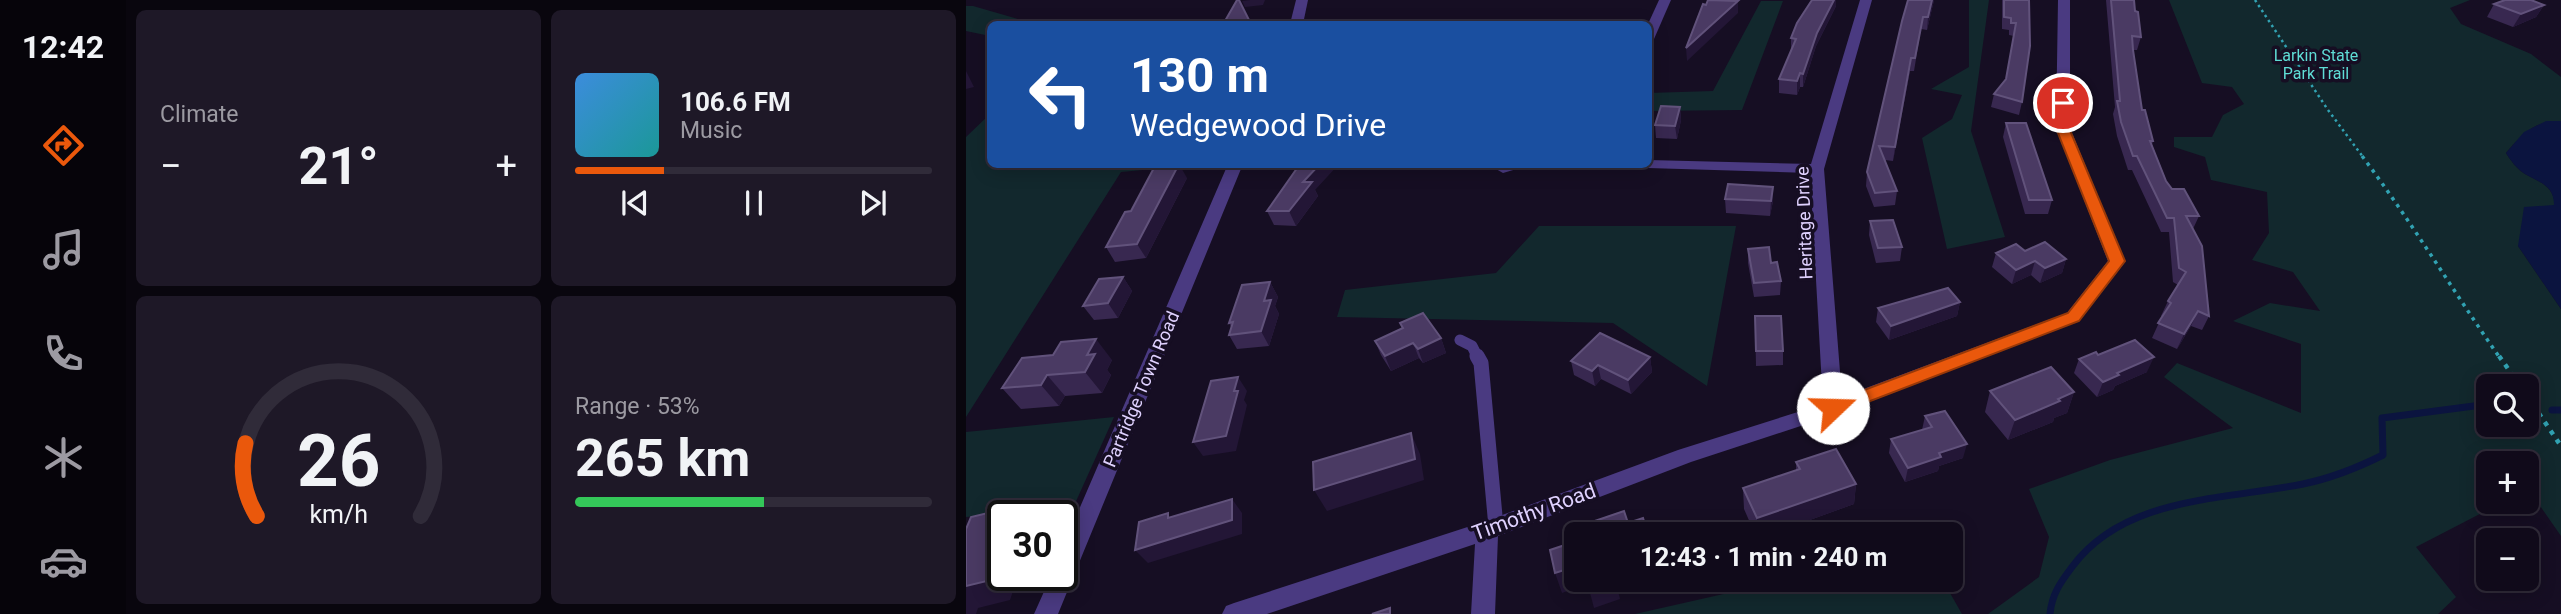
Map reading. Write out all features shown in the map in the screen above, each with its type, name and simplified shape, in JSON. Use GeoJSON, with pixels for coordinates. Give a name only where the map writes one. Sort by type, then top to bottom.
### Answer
{"type":"FeatureCollection","features":[{"type":"Feature","properties":{"kind":"street"},"geometry":{"type":"LineString","coordinates":[[1297,21],[1302,0]]}},
{"type":"Feature","properties":{"kind":"street"},"geometry":{"type":"LineString","coordinates":[[1652,30],[1665,0]]}},
{"type":"Feature","properties":{"kind":"street","name":"Heritage Drive"},"geometry":{"type":"LineString","coordinates":[[1833,408],[1817,169],[1866,0]]}},
{"type":"Feature","properties":{"kind":"street","name":"Timothy Road"},"geometry":{"type":"LineString","coordinates":[[1234,614],[1492,528],[1677,459],[1833,408],[2073,317],[2117,261],[2063,128],[2064,0]]}},
{"type":"Feature","properties":{"kind":"street"},"geometry":{"type":"LineString","coordinates":[[1652,164],[1817,169]]}},
{"type":"Feature","properties":{"kind":"street","name":"Partridge Town Road"},"geometry":{"type":"LineString","coordinates":[[1046,614],[1234,168]]}},
{"type":"Feature","properties":{"kind":"street"},"geometry":{"type":"LineString","coordinates":[[1503,169],[1508,168]]}},
{"type":"Feature","properties":{"kind":"street"},"geometry":{"type":"LineString","coordinates":[[1483,614],[1492,528]]}},
{"type":"Feature","properties":{"kind":"lane"},"geometry":{"type":"LineString","coordinates":[[1460,340],[1472,346],[1481,363],[1492,528]]}},
{"type":"Feature","properties":{"kind":"path"},"geometry":{"type":"LineString","coordinates":[[2255,0],[2328,110],[2407,216],[2439,271],[2512,374]]}},
{"type":"Feature","properties":{"kind":"path"},"geometry":{"type":"LineString","coordinates":[[2539,414],[2561,446]]}},
{"type":"Feature","properties":{"kind":"green space"},"geometry":{"type":"Polygon","coordinates":[[[1969,0],[1989,0],[1971,131],[2005,237],[1947,249],[1922,138],[1952,119],[1962,95],[1931,89],[1969,67],[1969,0]]]}},
{"type":"Feature","properties":{"kind":"green space","name":"Larkin State Park Trail"},"geometry":{"type":"Polygon","coordinates":[[[2169,0],[2470,0],[2450,8],[2461,24],[2531,54],[2561,77],[2561,121],[2536,126],[2506,153],[2519,170],[2541,182],[2554,198],[2555,205],[2518,246],[2561,309],[2561,536],[2539,504],[2539,451],[2476,451],[2476,514],[2480,514],[2416,547],[2456,597],[2438,614],[1988,614],[2039,577],[2049,537],[2029,489],[2110,460],[2233,428],[2164,377],[2177,363],[2301,413],[2301,344],[2233,321],[2270,303],[2320,311],[2293,272],[2252,260],[2269,233],[2267,192],[2211,180],[2205,157],[2174,147],[2174,137],[2212,137],[2223,115],[2244,104],[2232,87],[2202,83],[2169,0]]]}},
{"type":"Feature","properties":{"kind":"green space"},"geometry":{"type":"Polygon","coordinates":[[[1761,1],[1783,1],[1742,110],[1652,111],[1652,93],[1713,91],[1761,1]]]}},
{"type":"Feature","properties":{"kind":"green space"},"geometry":{"type":"Polygon","coordinates":[[[966,6],[1025,21],[987,21],[987,35],[966,31],[966,6]]]}},
{"type":"Feature","properties":{"kind":"green space"},"geometry":{"type":"Polygon","coordinates":[[[987,117],[987,168],[1164,168],[1121,172],[966,417],[966,137],[987,117]]]}},
{"type":"Feature","properties":{"kind":"green space"},"geometry":{"type":"Polygon","coordinates":[[[1539,226],[1736,226],[1707,386],[1613,323],[1337,317],[1345,290],[1496,273],[1539,226]]]}},
{"type":"Feature","properties":{"kind":"green space"},"geometry":{"type":"Polygon","coordinates":[[[1114,417],[1077,500],[987,500],[987,515],[966,517],[966,432],[1114,417]]]}},
{"type":"Feature","properties":{"kind":"green space"},"geometry":{"type":"Polygon","coordinates":[[[1732,592],[1949,592],[1962,614],[1635,614],[1732,592]]]}},
{"type":"Feature","properties":{"kind":"shaded area"},"geometry":{"type":"Polygon","coordinates":[[[2546,121],[2561,121],[2561,309],[2518,246],[2524,207],[2554,205],[2552,193],[2545,185],[2519,170],[2506,153],[2524,132],[2546,121]]]}},
{"type":"Feature","properties":{"kind":"building"},"geometry":{"type":"Polygon","coordinates":[[[1237,0],[1239,0],[1250,21],[1225,21],[1237,0]]]}},
{"type":"Feature","properties":{"kind":"building"},"geometry":{"type":"Polygon","coordinates":[[[1708,0],[1738,1],[1686,48],[1703,4],[1706,5],[1708,0]]]}},
{"type":"Feature","properties":{"kind":"building"},"geometry":{"type":"Polygon","coordinates":[[[1812,0],[1834,0],[1817,33],[1803,74],[1800,73],[1797,81],[1779,79],[1796,39],[1791,38],[1797,23],[1812,0]]]}},
{"type":"Feature","properties":{"kind":"building"},"geometry":{"type":"Polygon","coordinates":[[[1908,0],[1932,0],[1928,17],[1923,17],[1915,58],[1911,58],[1895,147],[1879,146],[1897,191],[1875,193],[1867,172],[1908,0]]]}},
{"type":"Feature","properties":{"kind":"building"},"geometry":{"type":"Polygon","coordinates":[[[2004,0],[2029,0],[2030,46],[2022,102],[1994,94],[2006,79],[2016,23],[2011,23],[2011,18],[2004,17],[2004,0]]]}},
{"type":"Feature","properties":{"kind":"building"},"geometry":{"type":"Polygon","coordinates":[[[2111,0],[2134,0],[2141,37],[2132,36],[2133,50],[2142,110],[2145,110],[2153,141],[2150,141],[2166,181],[2172,189],[2184,189],[2199,216],[2186,216],[2202,246],[2209,316],[2198,311],[2184,334],[2158,323],[2186,272],[2179,268],[2174,218],[2167,218],[2137,156],[2133,156],[2121,122],[2117,101],[2120,101],[2111,0]]]}},
{"type":"Feature","properties":{"kind":"building"},"geometry":{"type":"Polygon","coordinates":[[[2505,0],[2531,0],[2544,5],[2521,14],[2494,4],[2505,0]]]}},
{"type":"Feature","properties":{"kind":"building"},"geometry":{"type":"Polygon","coordinates":[[[1661,106],[1680,107],[1675,126],[1655,125],[1661,106]]]}},
{"type":"Feature","properties":{"kind":"building"},"geometry":{"type":"Polygon","coordinates":[[[2006,123],[2026,123],[2052,200],[2029,200],[2006,123]]]}},
{"type":"Feature","properties":{"kind":"building"},"geometry":{"type":"Polygon","coordinates":[[[1154,168],[1177,168],[1137,244],[1106,247],[1125,212],[1131,211],[1154,168]]]}},
{"type":"Feature","properties":{"kind":"building"},"geometry":{"type":"Polygon","coordinates":[[[1297,168],[1316,168],[1303,182],[1312,182],[1289,211],[1267,211],[1297,168]]]}},
{"type":"Feature","properties":{"kind":"building"},"geometry":{"type":"Polygon","coordinates":[[[1728,184],[1773,187],[1771,201],[1725,199],[1728,184]]]}},
{"type":"Feature","properties":{"kind":"building"},"geometry":{"type":"Polygon","coordinates":[[[1893,220],[1902,247],[1878,248],[1870,221],[1893,220]]]}},
{"type":"Feature","properties":{"kind":"building"},"geometry":{"type":"Polygon","coordinates":[[[2045,242],[2066,259],[2045,268],[2035,261],[2016,270],[1996,253],[2016,244],[2025,251],[2045,242]]]}},
{"type":"Feature","properties":{"kind":"building"},"geometry":{"type":"Polygon","coordinates":[[[1769,247],[1771,263],[1777,262],[1781,281],[1754,283],[1748,249],[1769,247]]]}},
{"type":"Feature","properties":{"kind":"building"},"geometry":{"type":"Polygon","coordinates":[[[1123,277],[1108,303],[1083,306],[1099,279],[1123,277]]]}},
{"type":"Feature","properties":{"kind":"building"},"geometry":{"type":"Polygon","coordinates":[[[1270,282],[1264,301],[1271,300],[1261,331],[1229,335],[1233,322],[1229,323],[1242,285],[1270,282]]]}},
{"type":"Feature","properties":{"kind":"building"},"geometry":{"type":"Polygon","coordinates":[[[1948,288],[1960,302],[1891,326],[1878,308],[1948,288]]]}},
{"type":"Feature","properties":{"kind":"building"},"geometry":{"type":"Polygon","coordinates":[[[1423,313],[1441,338],[1418,349],[1413,343],[1385,356],[1375,341],[1403,328],[1400,323],[1423,313]]]}},
{"type":"Feature","properties":{"kind":"building"},"geometry":{"type":"Polygon","coordinates":[[[1755,316],[1781,316],[1783,351],[1756,351],[1755,316]]]}},
{"type":"Feature","properties":{"kind":"building"},"geometry":{"type":"Polygon","coordinates":[[[1600,333],[1650,357],[1628,380],[1598,365],[1592,371],[1571,361],[1600,333]]]}},
{"type":"Feature","properties":{"kind":"building"},"geometry":{"type":"Polygon","coordinates":[[[1096,339],[1087,355],[1095,354],[1085,372],[1047,375],[1041,385],[1002,388],[1022,358],[1053,355],[1061,342],[1096,339]]]}},
{"type":"Feature","properties":{"kind":"building"},"geometry":{"type":"Polygon","coordinates":[[[2135,340],[2154,357],[2103,382],[2079,359],[2096,352],[2098,355],[2135,340]]]}},
{"type":"Feature","properties":{"kind":"building"},"geometry":{"type":"Polygon","coordinates":[[[2051,367],[2074,392],[2058,399],[2060,401],[2015,420],[1990,391],[2051,367]]]}},
{"type":"Feature","properties":{"kind":"building"},"geometry":{"type":"Polygon","coordinates":[[[1238,377],[1234,391],[1238,391],[1226,436],[1193,442],[1211,381],[1238,377]]]}},
{"type":"Feature","properties":{"kind":"building"},"geometry":{"type":"Polygon","coordinates":[[[1945,411],[1967,444],[1939,453],[1941,457],[1908,468],[1891,439],[1932,427],[1925,416],[1945,411]]]}},
{"type":"Feature","properties":{"kind":"building"},"geometry":{"type":"Polygon","coordinates":[[[1411,433],[1415,459],[1314,490],[1313,462],[1411,433]]]}},
{"type":"Feature","properties":{"kind":"building"},"geometry":{"type":"Polygon","coordinates":[[[1836,449],[1856,484],[1757,518],[1743,488],[1800,469],[1796,462],[1836,449]]]}},
{"type":"Feature","properties":{"kind":"building"},"geometry":{"type":"Polygon","coordinates":[[[1232,499],[1232,520],[1135,550],[1139,522],[1168,513],[1168,518],[1232,499]]]}},
{"type":"Feature","properties":{"kind":"building"},"geometry":{"type":"Polygon","coordinates":[[[1624,511],[1628,522],[1592,522],[1624,511]]]}},
{"type":"Feature","properties":{"kind":"building"},"geometry":{"type":"Polygon","coordinates":[[[987,513],[987,581],[966,586],[966,529],[971,517],[987,513]]]}},
{"type":"Feature","properties":{"kind":"building"},"geometry":{"type":"Polygon","coordinates":[[[1564,545],[1564,570],[1555,573],[1550,550],[1564,545]]]}},
{"type":"Feature","properties":{"kind":"building"},"geometry":{"type":"Polygon","coordinates":[[[1390,608],[1390,614],[1372,614],[1390,608]]]}},
{"type":"Feature","properties":{"kind":"waterway"},"geometry":{"type":"LineString","coordinates":[[2050,614],[2057,589],[2072,567],[2094,544],[2119,526],[2177,505],[2303,484],[2334,476],[2383,455],[2382,418],[2474,406]]}},
{"type":"Feature","properties":{"kind":"waterway"},"geometry":{"type":"LineString","coordinates":[[2552,410],[2561,410]]}},
{"type":"Feature","properties":{"kind":"route"},"geometry":{"type":"LineString","coordinates":[[1833,408],[2073,317],[2117,261],[2063,128],[2063,103]]}}]}
